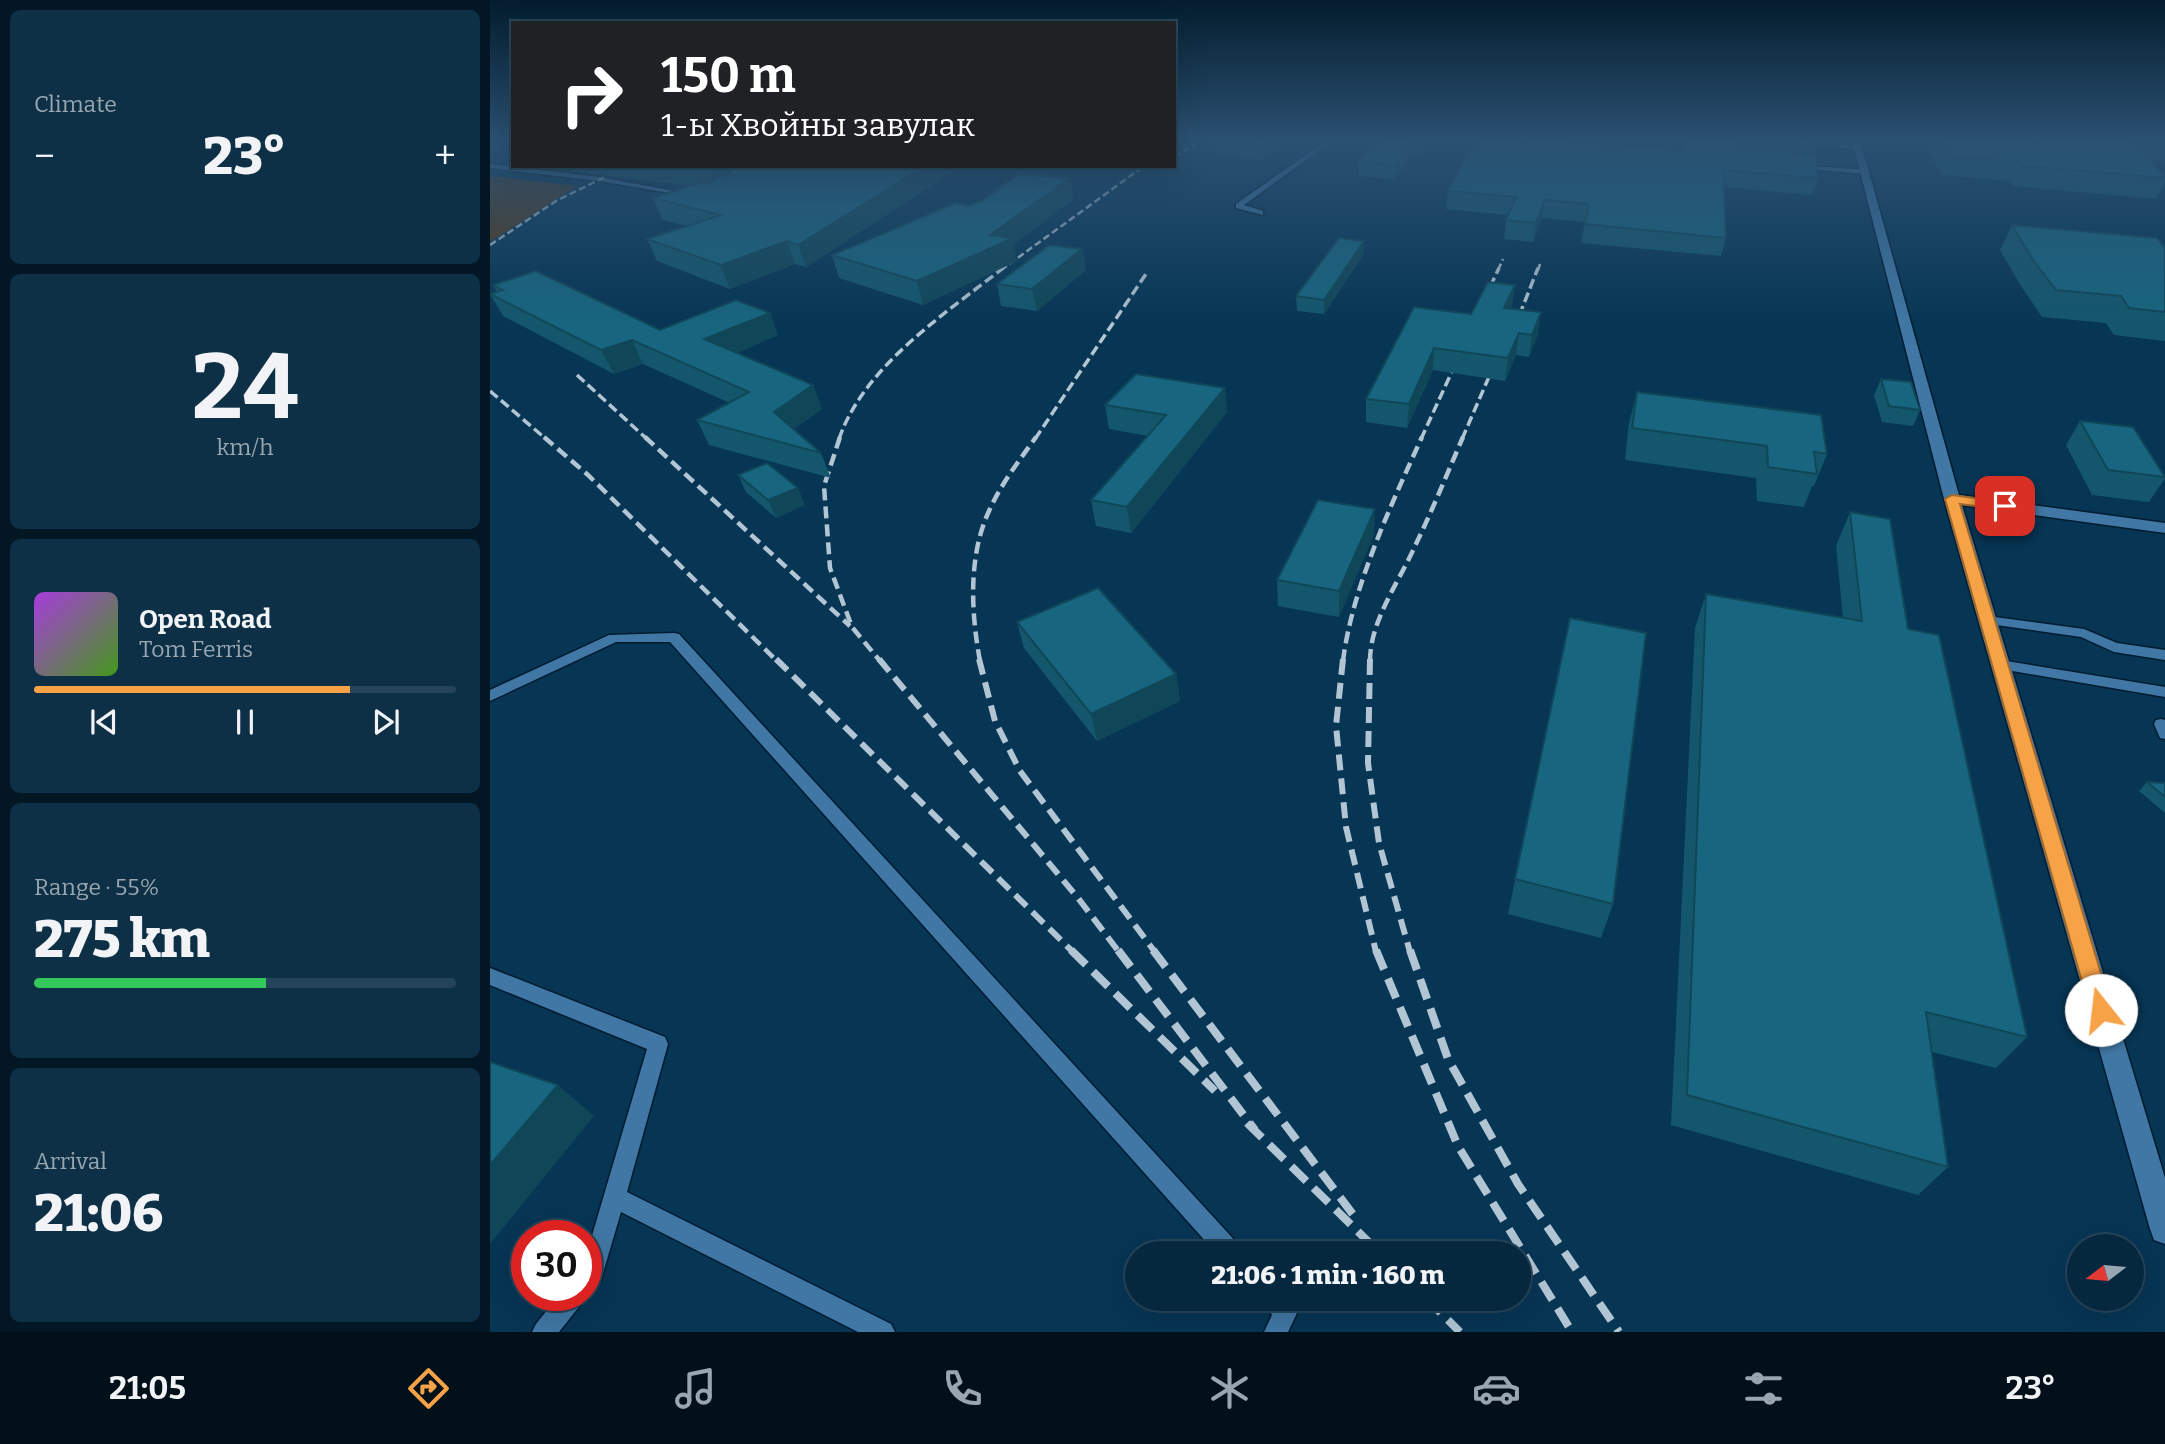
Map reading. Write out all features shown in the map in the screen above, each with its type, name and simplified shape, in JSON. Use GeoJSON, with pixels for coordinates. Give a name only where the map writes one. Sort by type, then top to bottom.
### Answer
{"type":"FeatureCollection","features":[{"type":"Feature","properties":{"kind":"street"},"geometry":{"type":"LineString","coordinates":[[1873,202],[1952,499],[2000,665],[2156,1171],[2165,1228]]}},
{"type":"Feature","properties":{"kind":"street"},"geometry":{"type":"LineString","coordinates":[[1952,499],[2165,528]]}},
{"type":"Feature","properties":{"kind":"lane"},"geometry":{"type":"LineString","coordinates":[[1244,202],[1239,206],[1261,213]]}},
{"type":"Feature","properties":{"kind":"lane"},"geometry":{"type":"LineString","coordinates":[[1987,620],[2084,633],[2114,647],[2165,655]]}},
{"type":"Feature","properties":{"kind":"lane"},"geometry":{"type":"LineString","coordinates":[[490,696],[614,638],[674,637],[1220,1241]]}},
{"type":"Feature","properties":{"kind":"lane"},"geometry":{"type":"LineString","coordinates":[[2000,665],[2165,692]]}},
{"type":"Feature","properties":{"kind":"lane"},"geometry":{"type":"LineString","coordinates":[[490,976],[658,1044],[602,1240]]}},
{"type":"Feature","properties":{"kind":"lane"},"geometry":{"type":"LineString","coordinates":[[614,1197],[883,1332]]}},
{"type":"Feature","properties":{"kind":"lane"},"geometry":{"type":"LineString","coordinates":[[544,1332],[561,1311]]}},
{"type":"Feature","properties":{"kind":"lane"},"geometry":{"type":"LineString","coordinates":[[1276,1332],[1284,1311]]}},
{"type":"Feature","properties":{"kind":"shaded area"},"geometry":{"type":"Polygon","coordinates":[[[490,202],[552,202],[490,242],[490,202]]]}},
{"type":"Feature","properties":{"kind":"building"},"geometry":{"type":"Polygon","coordinates":[[[670,202],[867,202],[798,245],[787,241],[721,265],[647,239],[721,215],[670,202]]]}},
{"type":"Feature","properties":{"kind":"building"},"geometry":{"type":"Polygon","coordinates":[[[979,202],[1036,202],[990,235],[1013,238],[917,281],[832,255],[956,203],[969,206],[979,202]]]}},
{"type":"Feature","properties":{"kind":"building"},"geometry":{"type":"Polygon","coordinates":[[[1514,202],[1544,202],[1536,223],[1506,220],[1514,202]]]}},
{"type":"Feature","properties":{"kind":"building"},"geometry":{"type":"Polygon","coordinates":[[[1569,202],[1724,202],[1726,238],[1585,224],[1589,204],[1569,202]]]}},
{"type":"Feature","properties":{"kind":"building"},"geometry":{"type":"Polygon","coordinates":[[[2012,225],[2157,238],[2165,248],[2165,312],[2129,308],[2121,296],[2056,290],[2033,260],[2012,225]]]}},
{"type":"Feature","properties":{"kind":"building"},"geometry":{"type":"Polygon","coordinates":[[[1339,238],[1364,241],[1324,300],[1296,296],[1339,238]]]}},
{"type":"Feature","properties":{"kind":"building"},"geometry":{"type":"Polygon","coordinates":[[[1049,245],[1082,249],[1032,289],[997,284],[1049,245]]]}},
{"type":"Feature","properties":{"kind":"building"},"geometry":{"type":"Polygon","coordinates":[[[536,271],[660,330],[736,300],[770,313],[704,339],[813,385],[774,412],[821,453],[697,420],[749,392],[632,340],[601,350],[490,294],[503,290],[493,285],[536,271]]]}},
{"type":"Feature","properties":{"kind":"building"},"geometry":{"type":"Polygon","coordinates":[[[1488,282],[1515,285],[1504,308],[1541,312],[1532,335],[1519,333],[1508,358],[1434,348],[1409,404],[1366,399],[1414,307],[1471,314],[1488,282]]]}},
{"type":"Feature","properties":{"kind":"building"},"geometry":{"type":"Polygon","coordinates":[[[1136,374],[1225,388],[1127,507],[1091,500],[1166,415],[1105,405],[1136,374]]]}},
{"type":"Feature","properties":{"kind":"building"},"geometry":{"type":"Polygon","coordinates":[[[1881,379],[1911,382],[1920,410],[1889,406],[1881,379]]]}},
{"type":"Feature","properties":{"kind":"building"},"geometry":{"type":"Polygon","coordinates":[[[1637,392],[1821,415],[1827,454],[1814,452],[1817,474],[1768,467],[1767,446],[1632,428],[1637,392]]]}},
{"type":"Feature","properties":{"kind":"building"},"geometry":{"type":"Polygon","coordinates":[[[2080,421],[2133,427],[2165,477],[2108,470],[2080,421]]]}},
{"type":"Feature","properties":{"kind":"building"},"geometry":{"type":"Polygon","coordinates":[[[767,463],[798,488],[768,500],[738,475],[767,463]]]}},
{"type":"Feature","properties":{"kind":"building"},"geometry":{"type":"Polygon","coordinates":[[[1318,500],[1375,509],[1339,591],[1277,580],[1318,500]]]}},
{"type":"Feature","properties":{"kind":"building"},"geometry":{"type":"Polygon","coordinates":[[[1850,512],[1890,519],[1908,629],[1939,635],[2027,1037],[1926,1012],[1948,1167],[1687,1095],[1706,594],[1862,621],[1850,512]]]}},
{"type":"Feature","properties":{"kind":"building"},"geometry":{"type":"Polygon","coordinates":[[[1098,588],[1176,674],[1091,714],[1017,622],[1098,588]]]}},
{"type":"Feature","properties":{"kind":"building"},"geometry":{"type":"Polygon","coordinates":[[[1570,618],[1646,633],[1613,904],[1515,879],[1570,618]]]}},
{"type":"Feature","properties":{"kind":"building"},"geometry":{"type":"Polygon","coordinates":[[[2147,782],[2165,783],[2165,797],[2147,782]]]}},
{"type":"Feature","properties":{"kind":"building"},"geometry":{"type":"Polygon","coordinates":[[[490,1062],[558,1085],[490,1165],[490,1062]]]}},
{"type":"Feature","properties":{"kind":"railway"},"geometry":{"type":"LineString","coordinates":[[490,245],[554,202]]}},
{"type":"Feature","properties":{"kind":"railway"},"geometry":{"type":"LineString","coordinates":[[1001,270],[1094,202]]}},
{"type":"Feature","properties":{"kind":"railway"},"geometry":{"type":"LineString","coordinates":[[1498,270],[1503,259]]}},
{"type":"Feature","properties":{"kind":"railway"},"geometry":{"type":"LineString","coordinates":[[1538,270],[1540,264]]}},
{"type":"Feature","properties":{"kind":"railway"},"geometry":{"type":"LineString","coordinates":[[839,439],[867,388],[887,365],[932,323],[1003,268]]}},
{"type":"Feature","properties":{"kind":"railway"},"geometry":{"type":"LineString","coordinates":[[1484,300],[1499,268]]}},
{"type":"Feature","properties":{"kind":"railway"},"geometry":{"type":"LineString","coordinates":[[1514,329],[1538,268]]}},
{"type":"Feature","properties":{"kind":"railway"},"geometry":{"type":"LineString","coordinates":[[1035,439],[1146,274]]}},
{"type":"Feature","properties":{"kind":"railway"},"geometry":{"type":"LineString","coordinates":[[1421,439],[1460,354]]}},
{"type":"Feature","properties":{"kind":"railway"},"geometry":{"type":"LineString","coordinates":[[1462,439],[1495,363]]}},
{"type":"Feature","properties":{"kind":"railway"},"geometry":{"type":"LineString","coordinates":[[577,375],[647,439]]}},
{"type":"Feature","properties":{"kind":"railway"},"geometry":{"type":"LineString","coordinates":[[490,391],[546,439]]}},
{"type":"Feature","properties":{"kind":"railway"},"geometry":{"type":"LineString","coordinates":[[544,437],[588,475],[777,661]]}},
{"type":"Feature","properties":{"kind":"railway"},"geometry":{"type":"LineString","coordinates":[[645,437],[850,626]]}},
{"type":"Feature","properties":{"kind":"railway"},"geometry":{"type":"LineString","coordinates":[[840,437],[824,486],[830,568],[852,627],[880,661]]}},
{"type":"Feature","properties":{"kind":"railway"},"geometry":{"type":"LineString","coordinates":[[980,661],[973,604],[977,547],[994,501],[1036,437]]}},
{"type":"Feature","properties":{"kind":"railway"},"geometry":{"type":"LineString","coordinates":[[1343,661],[1364,576],[1422,437]]}},
{"type":"Feature","properties":{"kind":"railway"},"geometry":{"type":"LineString","coordinates":[[1370,661],[1375,631],[1386,602],[1421,533],[1463,437]]}},
{"type":"Feature","properties":{"kind":"railway"},"geometry":{"type":"LineString","coordinates":[[776,659],[1073,952]]}},
{"type":"Feature","properties":{"kind":"railway"},"geometry":{"type":"LineString","coordinates":[[879,659],[1078,898],[1119,952]]}},
{"type":"Feature","properties":{"kind":"railway"},"geometry":{"type":"LineString","coordinates":[[979,659],[995,721],[1020,771],[1155,952]]}},
{"type":"Feature","properties":{"kind":"railway"},"geometry":{"type":"LineString","coordinates":[[1343,659],[1336,726],[1346,827],[1376,952]]}},
{"type":"Feature","properties":{"kind":"railway"},"geometry":{"type":"LineString","coordinates":[[1370,659],[1368,763],[1379,843],[1410,952]]}},
{"type":"Feature","properties":{"kind":"railway"},"geometry":{"type":"LineString","coordinates":[[1071,950],[1215,1091]]}},
{"type":"Feature","properties":{"kind":"railway"},"geometry":{"type":"LineString","coordinates":[[1118,950],[1255,1130]]}},
{"type":"Feature","properties":{"kind":"railway"},"geometry":{"type":"LineString","coordinates":[[1153,950],[1358,1221]]}},
{"type":"Feature","properties":{"kind":"railway"},"geometry":{"type":"LineString","coordinates":[[1376,950],[1458,1146],[1572,1332]]}},
{"type":"Feature","properties":{"kind":"railway"},"geometry":{"type":"LineString","coordinates":[[1410,950],[1448,1059],[1518,1184],[1619,1332]]}},
{"type":"Feature","properties":{"kind":"railway"},"geometry":{"type":"LineString","coordinates":[[1247,1123],[1368,1241]]}},
{"type":"Feature","properties":{"kind":"railway"},"geometry":{"type":"LineString","coordinates":[[1439,1311],[1460,1332]]}},
{"type":"Feature","properties":{"kind":"route"},"geometry":{"type":"LineString","coordinates":[[2005,506],[1952,499],[2101,1010]]}}]}
